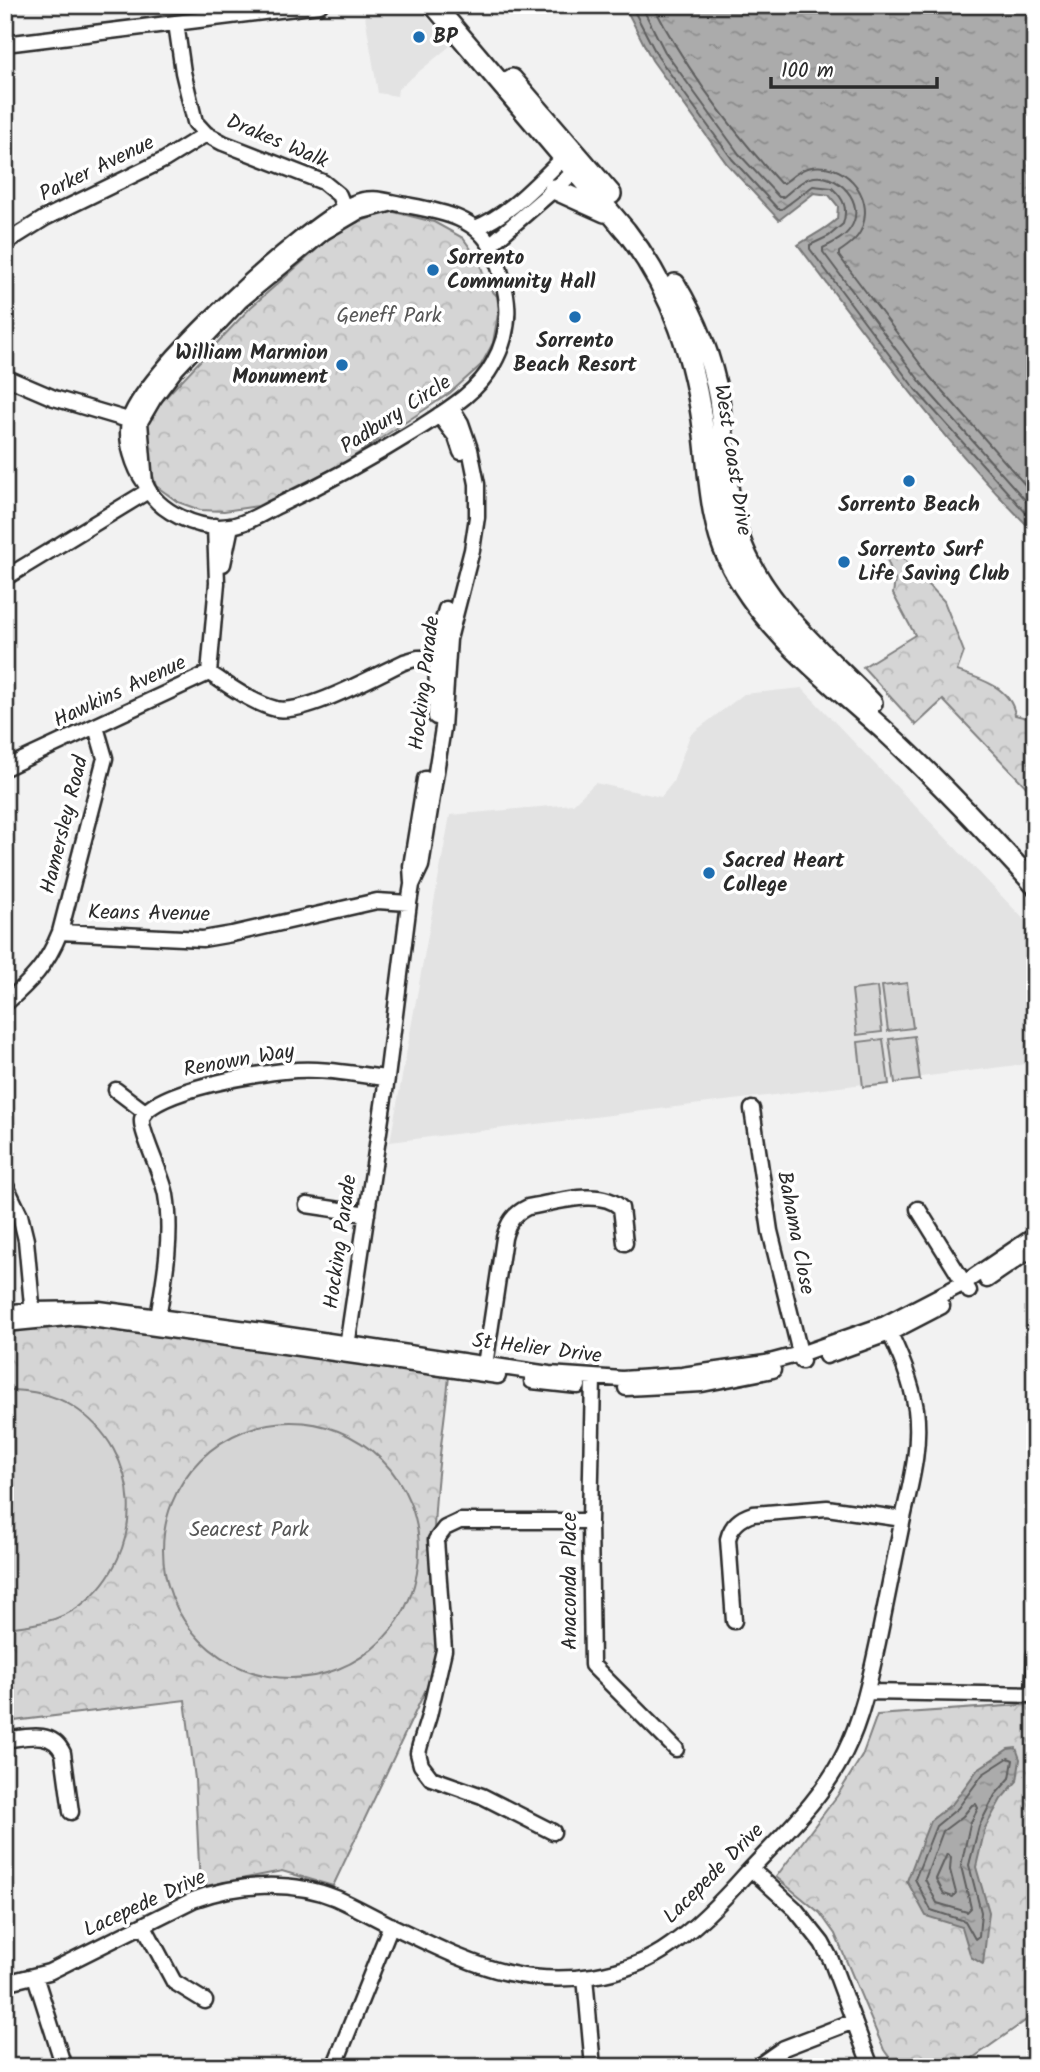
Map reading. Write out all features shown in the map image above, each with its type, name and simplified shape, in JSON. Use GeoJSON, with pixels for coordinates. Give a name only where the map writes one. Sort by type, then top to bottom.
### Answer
{"type":"FeatureCollection","features":[{"type":"Feature","properties":{"kind":"main road","name":"West Coast Drive"},"geometry":{"type":"LineString","coordinates":[[434,5],[639,230],[679,291],[701,337],[718,397],[731,507],[743,546],[760,581],[804,634],[1035,872]]}},
{"type":"Feature","properties":{"kind":"main road","name":"West Coast Drive"},"geometry":{"type":"LineString","coordinates":[[446,5],[534,102],[609,212],[632,238],[671,304],[684,335],[697,385],[718,533],[737,576],[765,616],[787,641],[922,766],[1035,885]]}},
{"type":"Feature","properties":{"kind":"main road"},"geometry":{"type":"LineString","coordinates":[[554,189],[609,212]]}},
{"type":"Feature","properties":{"kind":"street"},"geometry":{"type":"LineString","coordinates":[[5,44],[320,5]]}},
{"type":"Feature","properties":{"kind":"street","name":"Drakes Walk"},"geometry":{"type":"LineString","coordinates":[[176,23],[183,72],[195,122],[206,134],[223,143],[323,182],[339,195],[346,212]]}},
{"type":"Feature","properties":{"kind":"street","name":"Parker Avenue"},"geometry":{"type":"LineString","coordinates":[[5,243],[45,218],[164,160],[206,134]]}},
{"type":"Feature","properties":{"kind":"street"},"geometry":{"type":"LineString","coordinates":[[490,245],[554,189],[574,161]]}},
{"type":"Feature","properties":{"kind":"street"},"geometry":{"type":"LineString","coordinates":[[474,228],[487,223],[574,161]]}},
{"type":"Feature","properties":{"kind":"street","name":"Padbury Circle"},"geometry":{"type":"LineString","coordinates":[[134,422],[135,407],[154,382],[235,295],[320,223],[370,198],[442,212],[474,228],[490,245],[507,289],[509,308],[505,337],[492,367],[482,381],[445,411],[337,478],[231,526],[195,522],[170,512],[154,500],[147,487]]}},
{"type":"Feature","properties":{"kind":"street"},"geometry":{"type":"LineString","coordinates":[[508,208],[519,219]]}},
{"type":"Feature","properties":{"kind":"street"},"geometry":{"type":"LineString","coordinates":[[5,377],[54,398],[134,422],[147,487],[5,578]]}},
{"type":"Feature","properties":{"kind":"street","name":"Hocking Parade"},"geometry":{"type":"LineString","coordinates":[[347,1350],[387,1078],[409,903],[412,885],[421,866],[443,728],[439,636],[464,551],[467,477],[456,437],[445,411]]}},
{"type":"Feature","properties":{"kind":"street"},"geometry":{"type":"LineString","coordinates":[[215,526],[218,583]]}},
{"type":"Feature","properties":{"kind":"street"},"geometry":{"type":"LineString","coordinates":[[209,673],[218,583],[231,526]]}},
{"type":"Feature","properties":{"kind":"street","name":"Hawkins Avenue"},"geometry":{"type":"LineString","coordinates":[[5,768],[209,673],[249,698],[277,709],[289,709],[315,703],[404,662],[442,657]]}},
{"type":"Feature","properties":{"kind":"street","name":"Hamersley Road"},"geometry":{"type":"LineString","coordinates":[[60,932],[105,758],[96,727]]}},
{"type":"Feature","properties":{"kind":"street","name":"Keans Avenue"},"geometry":{"type":"LineString","coordinates":[[5,1004],[40,971],[60,932],[204,939],[377,901],[409,903]]}},
{"type":"Feature","properties":{"kind":"street","name":"Renown Way"},"geometry":{"type":"LineString","coordinates":[[145,1112],[171,1096],[196,1087],[295,1070],[320,1070],[387,1078]]}},
{"type":"Feature","properties":{"kind":"street"},"geometry":{"type":"LineString","coordinates":[[116,1090],[145,1112],[142,1120],[145,1137],[161,1173],[168,1209],[167,1250],[157,1322]]}},
{"type":"Feature","properties":{"kind":"street","name":"Bahama Close"},"geometry":{"type":"LineString","coordinates":[[752,1109],[770,1231],[801,1359]]}},
{"type":"Feature","properties":{"kind":"street"},"geometry":{"type":"LineString","coordinates":[[6,1186],[23,1226],[32,1315]]}},
{"type":"Feature","properties":{"kind":"street"},"geometry":{"type":"LineString","coordinates":[[484,1369],[504,1238],[510,1220],[520,1210],[592,1197],[610,1199],[621,1208],[625,1243]]}},
{"type":"Feature","properties":{"kind":"street"},"geometry":{"type":"LineString","coordinates":[[307,1205],[367,1213]]}},
{"type":"Feature","properties":{"kind":"street"},"geometry":{"type":"LineString","coordinates":[[918,1209],[966,1287]]}},
{"type":"Feature","properties":{"kind":"street","name":"St Helier Drive"},"geometry":{"type":"LineString","coordinates":[[966,1287],[1035,1235]]}},
{"type":"Feature","properties":{"kind":"street","name":"St Helier Drive"},"geometry":{"type":"LineString","coordinates":[[5,1313],[157,1322],[484,1369],[554,1385],[592,1383],[660,1387],[702,1384],[759,1374],[888,1329],[1035,1247]]}},
{"type":"Feature","properties":{"kind":"street","name":"St Helier Drive"},"geometry":{"type":"LineString","coordinates":[[5,1324],[32,1315]]}},
{"type":"Feature","properties":{"kind":"street","name":"Lacepede Drive"},"geometry":{"type":"LineString","coordinates":[[5,1983],[35,1976],[211,1893],[264,1886],[301,1888],[334,1897],[391,1925],[508,1973],[549,1978],[585,1977],[626,1968],[670,1947],[711,1912],[807,1809],[846,1751],[868,1692],[916,1462],[916,1412],[905,1368],[888,1329]]}},
{"type":"Feature","properties":{"kind":"street","name":"Anaconda Place"},"geometry":{"type":"LineString","coordinates":[[592,1383],[592,1665],[676,1749]]}},
{"type":"Feature","properties":{"kind":"street"},"geometry":{"type":"LineString","coordinates":[[734,1621],[728,1539],[730,1531],[745,1517],[753,1514],[827,1508],[903,1519]]}},
{"type":"Feature","properties":{"kind":"street"},"geometry":{"type":"LineString","coordinates":[[553,1832],[482,1796],[431,1777],[421,1765],[418,1753],[444,1650],[436,1540],[445,1528],[460,1521],[590,1521]]}},
{"type":"Feature","properties":{"kind":"street"},"geometry":{"type":"LineString","coordinates":[[868,1692],[1034,1695],[1035,1654]]}},
{"type":"Feature","properties":{"kind":"street"},"geometry":{"type":"LineString","coordinates":[[5,1740],[42,1735],[60,1745],[64,1753],[71,1812]]}},
{"type":"Feature","properties":{"kind":"street"},"geometry":{"type":"LineString","coordinates":[[751,1869],[795,1909],[822,1943],[871,2066]]}},
{"type":"Feature","properties":{"kind":"street"},"geometry":{"type":"LineString","coordinates":[[334,2067],[391,1925]]}},
{"type":"Feature","properties":{"kind":"street"},"geometry":{"type":"LineString","coordinates":[[144,1926],[174,1982],[205,2001]]}},
{"type":"Feature","properties":{"kind":"street"},"geometry":{"type":"LineString","coordinates":[[35,1976],[64,2067]]}},
{"type":"Feature","properties":{"kind":"street"},"geometry":{"type":"LineString","coordinates":[[585,1977],[593,2067]]}},
{"type":"Feature","properties":{"kind":"street"},"geometry":{"type":"LineString","coordinates":[[757,2067],[784,2048],[854,2021]]}},
{"type":"Feature","properties":{"kind":"shaded area"},"geometry":{"type":"Polygon","coordinates":[[[408,7],[424,13],[450,46],[398,89],[397,96],[378,93],[365,16],[408,7]]]}},
{"type":"Feature","properties":{"kind":"shaded area","name":"Sacred Heart College"},"geometry":{"type":"Polygon","coordinates":[[[802,688],[1035,931],[1035,1063],[390,1142],[450,815],[573,804],[595,783],[661,797],[673,782],[690,735],[744,694],[802,688]]]}},
{"type":"Feature","properties":{"kind":"green space","name":"Geneff Park"},"geometry":{"type":"Polygon","coordinates":[[[390,211],[434,222],[463,238],[478,259],[488,286],[497,296],[499,308],[493,343],[481,365],[450,393],[342,464],[258,506],[224,511],[200,510],[178,502],[156,486],[149,462],[146,426],[162,401],[251,307],[332,236],[347,226],[390,211]]]}},
{"type":"Feature","properties":{"kind":"green space"},"geometry":{"type":"Polygon","coordinates":[[[899,547],[910,569],[911,579],[930,586],[944,601],[964,652],[957,671],[993,685],[1007,697],[1015,715],[1035,720],[1035,796],[943,700],[916,725],[863,667],[915,635],[893,594],[895,580],[886,557],[899,547]]]}},
{"type":"Feature","properties":{"kind":"green space"},"geometry":{"type":"Polygon","coordinates":[[[907,983],[913,1028],[888,1031],[882,986],[907,983]]]}},
{"type":"Feature","properties":{"kind":"green space"},"geometry":{"type":"Polygon","coordinates":[[[877,987],[882,1032],[857,1035],[852,990],[877,987]]]}},
{"type":"Feature","properties":{"kind":"green space"},"geometry":{"type":"Polygon","coordinates":[[[914,1036],[920,1080],[895,1083],[889,1039],[914,1036]]]}},
{"type":"Feature","properties":{"kind":"green space"},"geometry":{"type":"Polygon","coordinates":[[[883,1039],[889,1084],[863,1087],[858,1042],[883,1039]]]}},
{"type":"Feature","properties":{"kind":"green space","name":"Seacrest Park"},"geometry":{"type":"Polygon","coordinates":[[[46,1323],[126,1328],[449,1376],[435,1512],[437,1630],[433,1668],[427,1687],[333,1886],[282,1871],[200,1887],[195,1779],[185,1700],[5,1722],[5,1331],[46,1323]]]}},
{"type":"Feature","properties":{"kind":"green space"},"geometry":{"type":"Polygon","coordinates":[[[5,1390],[56,1398],[72,1406],[96,1425],[113,1449],[124,1475],[129,1503],[127,1531],[118,1558],[103,1583],[73,1611],[35,1624],[5,1628],[5,1390]]]}},
{"type":"Feature","properties":{"kind":"green space"},"geometry":{"type":"Polygon","coordinates":[[[278,1422],[304,1422],[340,1431],[362,1443],[382,1459],[398,1479],[410,1501],[417,1525],[417,1575],[410,1599],[398,1621],[382,1641],[362,1657],[340,1669],[304,1678],[278,1678],[242,1669],[220,1657],[200,1641],[184,1621],[172,1599],[163,1563],[163,1537],[172,1501],[184,1479],[200,1459],[220,1443],[242,1431],[278,1422]]]}},
{"type":"Feature","properties":{"kind":"green space"},"geometry":{"type":"Polygon","coordinates":[[[1035,1704],[1035,1851],[1032,1854],[1035,1874],[1035,2014],[960,2067],[896,2067],[884,2050],[835,1934],[820,1913],[776,1877],[837,1796],[862,1756],[877,1715],[1035,1704]]]}},
{"type":"Feature","properties":{"kind":"water"},"geometry":{"type":"Polygon","coordinates":[[[624,5],[1035,5],[1035,533],[941,429],[798,245],[837,219],[838,206],[829,195],[814,193],[779,220],[727,164],[652,60],[624,5]]]}},
{"type":"Feature","properties":{"kind":"water"},"geometry":{"type":"Polygon","coordinates":[[[1016,1748],[1020,1759],[1017,1781],[1001,1799],[985,1828],[976,1867],[989,1912],[983,1964],[971,1957],[962,1927],[926,1916],[907,1881],[930,1821],[953,1803],[978,1769],[1008,1749],[1016,1748]]]}},
{"type":"Feature","properties":{"kind":"place","name":"BP"},"geometry":{"type":"Point","coordinates":[419,37]}},
{"type":"Feature","properties":{"kind":"place","name":"Sorrento Community Hall"},"geometry":{"type":"Point","coordinates":[433,270]}},
{"type":"Feature","properties":{"kind":"place","name":"Sorrento Beach Resort"},"geometry":{"type":"Point","coordinates":[575,317]}},
{"type":"Feature","properties":{"kind":"place","name":"William Marmion Monument"},"geometry":{"type":"Point","coordinates":[342,365]}},
{"type":"Feature","properties":{"kind":"place","name":"Sorrento Beach"},"geometry":{"type":"Point","coordinates":[909,481]}},
{"type":"Feature","properties":{"kind":"place","name":"Sorrento Surf Life Saving Club"},"geometry":{"type":"Point","coordinates":[844,562]}},
{"type":"Feature","properties":{"kind":"place","name":"Sacred Heart College"},"geometry":{"type":"Point","coordinates":[709,873]}}]}
